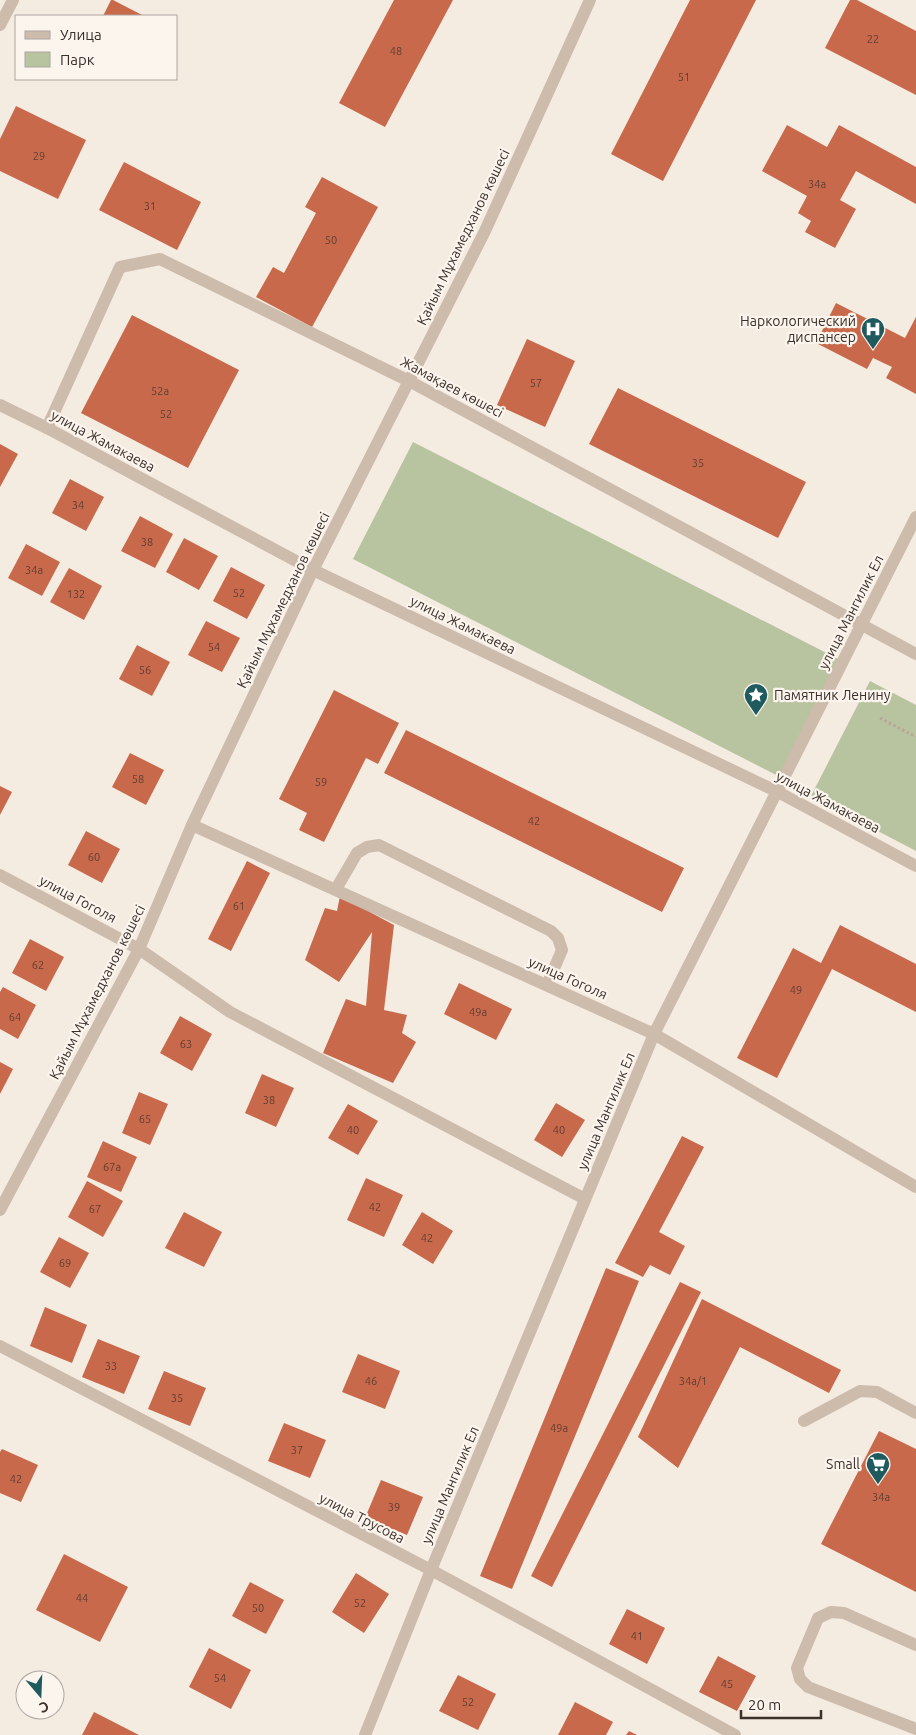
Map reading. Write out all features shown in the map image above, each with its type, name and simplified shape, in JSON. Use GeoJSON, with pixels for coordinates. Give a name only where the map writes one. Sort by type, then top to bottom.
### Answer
{"type":"FeatureCollection","features":[{"type":"Feature","properties":{"kind":"street"},"geometry":{"type":"LineString","coordinates":[[0,25],[13,0]]}},
{"type":"Feature","properties":{"kind":"street","name":"Қайым Мұхамедханов көшесі"},"geometry":{"type":"LineString","coordinates":[[0,1210],[139,948],[192,825],[313,570],[485,231],[590,0]]}},
{"type":"Feature","properties":{"kind":"street","name":"Жамақаев көшесі"},"geometry":{"type":"LineString","coordinates":[[47,428],[120,266],[160,259],[409,381],[916,654]]}},
{"type":"Feature","properties":{"kind":"street","name":"улица Жамакаева"},"geometry":{"type":"LineString","coordinates":[[0,405],[47,428],[313,570],[778,792],[916,866]]}},
{"type":"Feature","properties":{"kind":"street","name":"улица Мангилик Ел"},"geometry":{"type":"LineString","coordinates":[[366,1735],[431,1570],[654,1034],[916,517]]}},
{"type":"Feature","properties":{"kind":"street","name":"улица Гоголя"},"geometry":{"type":"LineString","coordinates":[[192,825],[654,1034],[916,1187]]}},
{"type":"Feature","properties":{"kind":"street"},"geometry":{"type":"LineString","coordinates":[[336,889],[357,853],[367,847],[379,845],[551,931],[558,938],[562,950],[547,985]]}},
{"type":"Feature","properties":{"kind":"street","name":"улица Гоголя"},"geometry":{"type":"LineString","coordinates":[[0,875],[139,948],[230,1012],[585,1199]]}},
{"type":"Feature","properties":{"kind":"street","name":"улица Трусова"},"geometry":{"type":"LineString","coordinates":[[0,1346],[431,1570],[735,1735]]}},
{"type":"Feature","properties":{"kind":"street"},"geometry":{"type":"LineString","coordinates":[[804,1421],[860,1391],[877,1392],[916,1413]]}},
{"type":"Feature","properties":{"kind":"street"},"geometry":{"type":"LineString","coordinates":[[916,1645],[844,1613],[831,1612],[818,1618],[797,1668],[800,1679],[808,1687],[916,1729]]}},
{"type":"Feature","properties":{"kind":"path"},"geometry":{"type":"LineString","coordinates":[[880,718],[916,737]]}},
{"type":"Feature","properties":{"kind":"green space"},"geometry":{"type":"Polygon","coordinates":[[[413,442],[848,664],[788,781],[353,559],[413,442]]]}},
{"type":"Feature","properties":{"kind":"green space"},"geometry":{"type":"Polygon","coordinates":[[[870,681],[916,705],[916,851],[811,796],[870,681]]]}},
{"type":"Feature","properties":{"kind":"building"},"geometry":{"type":"Polygon","coordinates":[[[111,0],[113,0],[142,15],[104,15],[111,0]]]}},
{"type":"Feature","properties":{"kind":"building"},"geometry":{"type":"Polygon","coordinates":[[[394,0],[453,0],[385,127],[339,103],[394,0]]]}},
{"type":"Feature","properties":{"kind":"building"},"geometry":{"type":"Polygon","coordinates":[[[690,0],[756,0],[663,181],[611,154],[690,0]]]}},
{"type":"Feature","properties":{"kind":"building"},"geometry":{"type":"Polygon","coordinates":[[[850,0],[857,0],[916,31],[916,95],[825,48],[850,0]]]}},
{"type":"Feature","properties":{"kind":"building"},"geometry":{"type":"Polygon","coordinates":[[[16,106],[86,140],[58,199],[0,171],[0,139],[16,106]]]}},
{"type":"Feature","properties":{"kind":"building"},"geometry":{"type":"Polygon","coordinates":[[[787,125],[827,147],[839,125],[916,167],[916,204],[856,171],[840,200],[856,209],[835,248],[805,232],[811,221],[798,213],[807,196],[762,171],[787,125]]]}},
{"type":"Feature","properties":{"kind":"building"},"geometry":{"type":"Polygon","coordinates":[[[124,162],[201,202],[177,250],[99,210],[124,162]]]}},
{"type":"Feature","properties":{"kind":"building"},"geometry":{"type":"Polygon","coordinates":[[[322,177],[378,207],[312,327],[256,297],[273,267],[284,273],[316,213],[305,207],[322,177]]]}},
{"type":"Feature","properties":{"kind":"building","name":"Наркологический диспансер"},"geometry":{"type":"Polygon","coordinates":[[[836,303],[905,338],[916,317],[916,394],[886,378],[892,367],[873,358],[867,369],[816,343],[836,303]]]}},
{"type":"Feature","properties":{"kind":"building"},"geometry":{"type":"Polygon","coordinates":[[[132,315],[239,370],[188,468],[81,413],[132,315]]]}},
{"type":"Feature","properties":{"kind":"building"},"geometry":{"type":"Polygon","coordinates":[[[527,339],[575,361],[545,427],[497,405],[527,339]]]}},
{"type":"Feature","properties":{"kind":"building"},"geometry":{"type":"Polygon","coordinates":[[[618,388],[806,482],[778,538],[589,444],[618,388]]]}},
{"type":"Feature","properties":{"kind":"building"},"geometry":{"type":"Polygon","coordinates":[[[0,444],[18,454],[0,487],[0,444]]]}},
{"type":"Feature","properties":{"kind":"building"},"geometry":{"type":"Polygon","coordinates":[[[70,479],[104,497],[86,531],[52,513],[70,479]]]}},
{"type":"Feature","properties":{"kind":"building"},"geometry":{"type":"Polygon","coordinates":[[[140,516],[173,534],[155,568],[121,551],[140,516]]]}},
{"type":"Feature","properties":{"kind":"building"},"geometry":{"type":"Polygon","coordinates":[[[184,538],[218,556],[199,590],[166,572],[184,538]]]}},
{"type":"Feature","properties":{"kind":"building"},"geometry":{"type":"Polygon","coordinates":[[[26,544],[60,562],[42,596],[8,578],[26,544]]]}},
{"type":"Feature","properties":{"kind":"building"},"geometry":{"type":"Polygon","coordinates":[[[231,567],[265,585],[247,619],[213,601],[231,567]]]}},
{"type":"Feature","properties":{"kind":"building"},"geometry":{"type":"Polygon","coordinates":[[[69,568],[102,586],[84,620],[50,602],[69,568]]]}},
{"type":"Feature","properties":{"kind":"building"},"geometry":{"type":"Polygon","coordinates":[[[206,621],[240,638],[222,672],[188,655],[206,621]]]}},
{"type":"Feature","properties":{"kind":"building"},"geometry":{"type":"Polygon","coordinates":[[[137,645],[170,662],[152,696],[119,679],[137,645]]]}},
{"type":"Feature","properties":{"kind":"building"},"geometry":{"type":"Polygon","coordinates":[[[334,690],[399,723],[378,764],[366,758],[324,842],[299,830],[307,813],[279,799],[334,690]]]}},
{"type":"Feature","properties":{"kind":"building"},"geometry":{"type":"Polygon","coordinates":[[[406,730],[684,868],[662,912],[384,773],[406,730]]]}},
{"type":"Feature","properties":{"kind":"building"},"geometry":{"type":"Polygon","coordinates":[[[130,753],[164,770],[146,805],[112,787],[130,753]]]}},
{"type":"Feature","properties":{"kind":"building"},"geometry":{"type":"Polygon","coordinates":[[[0,786],[12,792],[0,815],[0,786]]]}},
{"type":"Feature","properties":{"kind":"building"},"geometry":{"type":"Polygon","coordinates":[[[86,831],[120,849],[102,883],[68,865],[86,831]]]}},
{"type":"Feature","properties":{"kind":"building"},"geometry":{"type":"Polygon","coordinates":[[[247,861],[270,873],[231,951],[208,939],[247,861]]]}},
{"type":"Feature","properties":{"kind":"building"},"geometry":{"type":"Polygon","coordinates":[[[340,896],[394,925],[384,1010],[407,1015],[402,1033],[416,1042],[393,1083],[323,1053],[346,999],[366,1006],[372,932],[339,982],[305,960],[325,908],[337,911],[340,896]]]}},
{"type":"Feature","properties":{"kind":"building"},"geometry":{"type":"Polygon","coordinates":[[[840,925],[916,964],[916,1012],[832,969],[777,1078],[737,1058],[793,948],[821,963],[840,925]]]}},
{"type":"Feature","properties":{"kind":"building"},"geometry":{"type":"Polygon","coordinates":[[[30,939],[64,957],[46,991],[12,973],[30,939]]]}},
{"type":"Feature","properties":{"kind":"building"},"geometry":{"type":"Polygon","coordinates":[[[459,983],[512,1009],[496,1040],[444,1014],[459,983]]]}},
{"type":"Feature","properties":{"kind":"building"},"geometry":{"type":"Polygon","coordinates":[[[3,987],[36,1005],[18,1039],[0,1029],[0,992],[3,987]]]}},
{"type":"Feature","properties":{"kind":"building"},"geometry":{"type":"Polygon","coordinates":[[[180,1016],[212,1034],[192,1071],[160,1053],[180,1016]]]}},
{"type":"Feature","properties":{"kind":"building"},"geometry":{"type":"Polygon","coordinates":[[[0,1062],[13,1069],[0,1094],[0,1062]]]}},
{"type":"Feature","properties":{"kind":"building"},"geometry":{"type":"Polygon","coordinates":[[[262,1074],[294,1088],[276,1127],[245,1113],[262,1074]]]}},
{"type":"Feature","properties":{"kind":"building"},"geometry":{"type":"Polygon","coordinates":[[[139,1092],[168,1104],[150,1145],[122,1133],[139,1092]]]}},
{"type":"Feature","properties":{"kind":"building"},"geometry":{"type":"Polygon","coordinates":[[[556,1103],[585,1120],[562,1157],[534,1140],[556,1103]]]}},
{"type":"Feature","properties":{"kind":"building"},"geometry":{"type":"Polygon","coordinates":[[[348,1104],[378,1121],[358,1155],[328,1138],[348,1104]]]}},
{"type":"Feature","properties":{"kind":"building"},"geometry":{"type":"Polygon","coordinates":[[[682,1136],[704,1147],[659,1232],[685,1246],[670,1275],[650,1265],[643,1277],[615,1263],[682,1136]]]}},
{"type":"Feature","properties":{"kind":"building"},"geometry":{"type":"Polygon","coordinates":[[[103,1141],[137,1157],[121,1192],[87,1177],[103,1141]]]}},
{"type":"Feature","properties":{"kind":"building"},"geometry":{"type":"Polygon","coordinates":[[[366,1178],[403,1195],[384,1237],[347,1220],[366,1178]]]}},
{"type":"Feature","properties":{"kind":"building"},"geometry":{"type":"Polygon","coordinates":[[[87,1181],[123,1201],[103,1237],[68,1217],[87,1181]]]}},
{"type":"Feature","properties":{"kind":"building"},"geometry":{"type":"Polygon","coordinates":[[[184,1212],[222,1232],[204,1267],[165,1248],[184,1212]]]}},
{"type":"Feature","properties":{"kind":"building"},"geometry":{"type":"Polygon","coordinates":[[[422,1212],[453,1231],[433,1264],[402,1245],[422,1212]]]}},
{"type":"Feature","properties":{"kind":"building"},"geometry":{"type":"Polygon","coordinates":[[[59,1237],[89,1253],[70,1288],[40,1272],[59,1237]]]}},
{"type":"Feature","properties":{"kind":"building"},"geometry":{"type":"Polygon","coordinates":[[[606,1268],[639,1281],[512,1589],[480,1576],[606,1268]]]}},
{"type":"Feature","properties":{"kind":"building"},"geometry":{"type":"Polygon","coordinates":[[[680,1282],[701,1292],[552,1587],[531,1576],[680,1282]]]}},
{"type":"Feature","properties":{"kind":"building"},"geometry":{"type":"Polygon","coordinates":[[[702,1299],[841,1370],[829,1393],[740,1347],[678,1468],[638,1437],[702,1299]]]}},
{"type":"Feature","properties":{"kind":"building"},"geometry":{"type":"Polygon","coordinates":[[[45,1307],[87,1325],[72,1363],[30,1346],[45,1307]]]}},
{"type":"Feature","properties":{"kind":"building"},"geometry":{"type":"Polygon","coordinates":[[[98,1339],[140,1356],[124,1394],[82,1377],[98,1339]]]}},
{"type":"Feature","properties":{"kind":"building"},"geometry":{"type":"Polygon","coordinates":[[[358,1354],[400,1371],[385,1409],[342,1392],[358,1354]]]}},
{"type":"Feature","properties":{"kind":"building"},"geometry":{"type":"Polygon","coordinates":[[[164,1371],[206,1388],[190,1426],[148,1409],[164,1371]]]}},
{"type":"Feature","properties":{"kind":"building"},"geometry":{"type":"Polygon","coordinates":[[[284,1423],[326,1440],[310,1478],[268,1461],[284,1423]]]}},
{"type":"Feature","properties":{"kind":"building"},"geometry":{"type":"Polygon","coordinates":[[[879,1431],[916,1449],[916,1592],[821,1544],[879,1431]]]}},
{"type":"Feature","properties":{"kind":"building"},"geometry":{"type":"Polygon","coordinates":[[[2,1449],[38,1465],[21,1502],[0,1493],[0,1452],[2,1449]]]}},
{"type":"Feature","properties":{"kind":"building"},"geometry":{"type":"Polygon","coordinates":[[[381,1480],[423,1497],[407,1535],[365,1518],[381,1480]]]}},
{"type":"Feature","properties":{"kind":"building"},"geometry":{"type":"Polygon","coordinates":[[[64,1554],[128,1587],[100,1642],[36,1610],[64,1554]]]}},
{"type":"Feature","properties":{"kind":"building"},"geometry":{"type":"Polygon","coordinates":[[[356,1573],[389,1594],[364,1633],[332,1612],[356,1573]]]}},
{"type":"Feature","properties":{"kind":"building"},"geometry":{"type":"Polygon","coordinates":[[[250,1582],[284,1600],[266,1634],[232,1616],[250,1582]]]}},
{"type":"Feature","properties":{"kind":"building"},"geometry":{"type":"Polygon","coordinates":[[[627,1609],[665,1628],[647,1664],[609,1644],[627,1609]]]}},
{"type":"Feature","properties":{"kind":"building"},"geometry":{"type":"Polygon","coordinates":[[[209,1648],[251,1670],[231,1709],[189,1687],[209,1648]]]}},
{"type":"Feature","properties":{"kind":"building"},"geometry":{"type":"Polygon","coordinates":[[[718,1656],[756,1676],[737,1711],[699,1692],[718,1656]]]}},
{"type":"Feature","properties":{"kind":"building"},"geometry":{"type":"Polygon","coordinates":[[[458,1675],[496,1694],[478,1730],[439,1711],[458,1675]]]}},
{"type":"Feature","properties":{"kind":"building"},"geometry":{"type":"Polygon","coordinates":[[[575,1702],[613,1722],[606,1735],[558,1735],[575,1702]]]}},
{"type":"Feature","properties":{"kind":"building"},"geometry":{"type":"Polygon","coordinates":[[[94,1712],[139,1735],[82,1735],[94,1712]]]}},
{"type":"Feature","properties":{"kind":"building"},"geometry":{"type":"Polygon","coordinates":[[[629,1731],[637,1735],[626,1735],[629,1731]]]}},
{"type":"Feature","properties":{"kind":"place","name":"Наркологический диспансер"},"geometry":{"type":"Point","coordinates":[873,350]}},
{"type":"Feature","properties":{"kind":"place","name":"Памятник Ленину"},"geometry":{"type":"Point","coordinates":[756,716]}},
{"type":"Feature","properties":{"kind":"place","name":"Small"},"geometry":{"type":"Point","coordinates":[878,1485]}}]}
